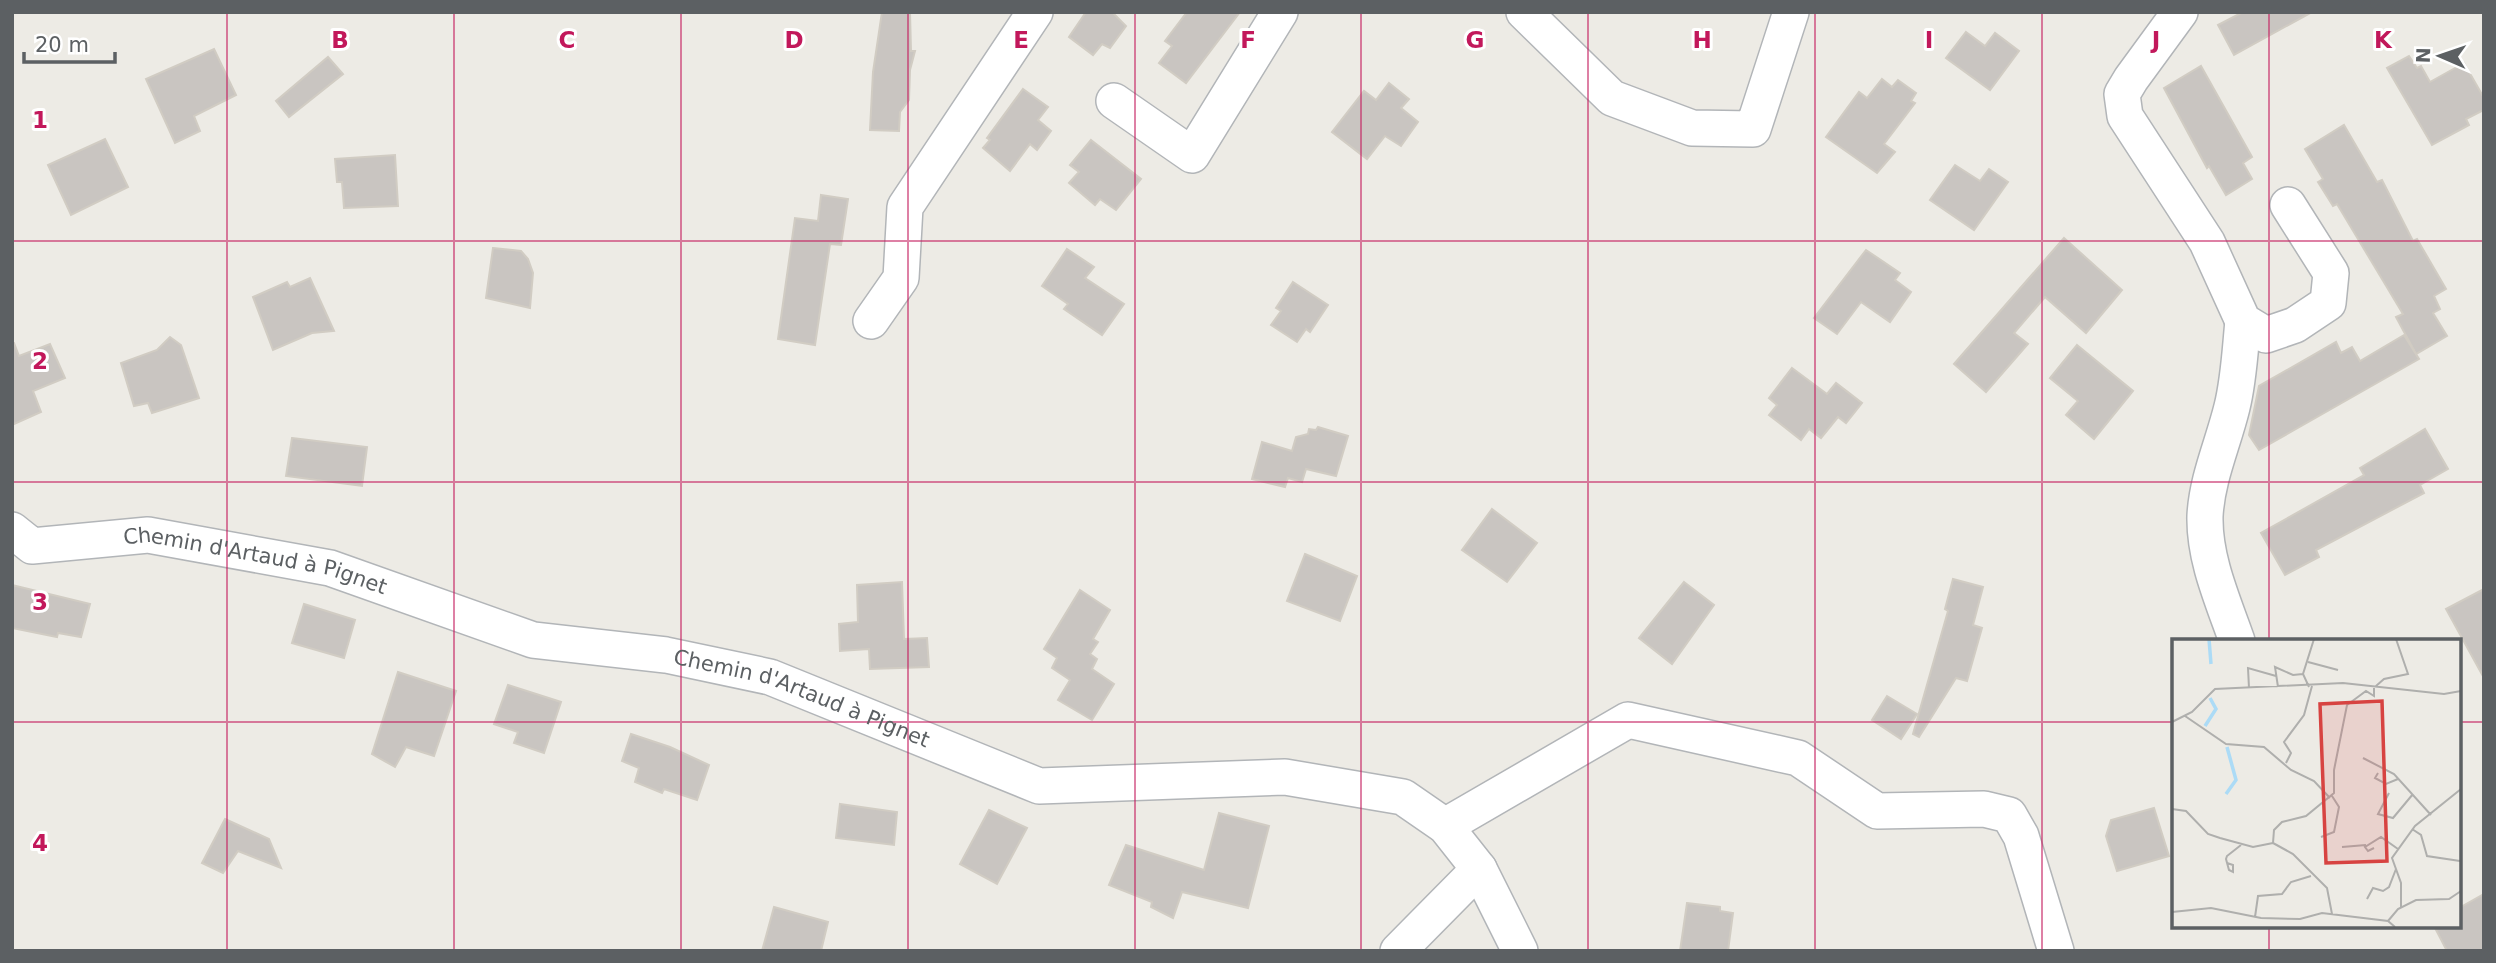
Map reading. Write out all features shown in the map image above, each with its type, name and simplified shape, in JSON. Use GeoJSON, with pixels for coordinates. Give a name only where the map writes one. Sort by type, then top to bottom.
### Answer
{"type":"FeatureCollection","features":[{"type":"Feature","properties":{"kind":"street"},"geometry":{"type":"LineString","coordinates":[[871,321],[901,278],[905,208],[1035,12]]}},
{"type":"Feature","properties":{"kind":"street"},"geometry":{"type":"LineString","coordinates":[[1114,101],[1192,155],[1280,12]]}},
{"type":"Feature","properties":{"kind":"street"},"geometry":{"type":"LineString","coordinates":[[1524,12],[1612,98],[1692,128],[1754,129],[1791,12]]}},
{"type":"Feature","properties":{"kind":"street"},"geometry":{"type":"LineString","coordinates":[[2179,12],[2122,94],[2125,116],[2207,242],[2243,321],[2232,407],[2208,488],[2205,519],[2213,572],[2236,639]]}},
{"type":"Feature","properties":{"kind":"street"},"geometry":{"type":"LineString","coordinates":[[2243,321],[2266,335],[2295,325],[2328,303],[2331,274],[2288,205]]}},
{"type":"Feature","properties":{"kind":"street","name":"Chemin d'Artaud à Pignet"},"geometry":{"type":"LineString","coordinates":[[12,530],[32,546],[148,535],[330,568],[533,640],[666,655],[770,677],[1039,786],[1285,777],[1403,797],[1445,826],[1479,869],[1520,951]]}},
{"type":"Feature","properties":{"kind":"street"},"geometry":{"type":"LineString","coordinates":[[1445,826],[1628,720],[1798,758],[1877,811],[1984,809],[2009,816],[2021,836],[2056,951]]}},
{"type":"Feature","properties":{"kind":"street"},"geometry":{"type":"LineString","coordinates":[[1398,951],[1479,869]]}},
{"type":"Feature","properties":{"kind":"building"},"geometry":{"type":"Polygon","coordinates":[[[882,12],[910,12],[911,51],[915,51],[910,70],[909,100],[900,112],[899,131],[870,130],[873,72],[882,12]]]}},
{"type":"Feature","properties":{"kind":"building"},"geometry":{"type":"Polygon","coordinates":[[[1086,12],[1112,12],[1126,26],[1110,48],[1102,44],[1093,55],[1069,37],[1086,12]]]}},
{"type":"Feature","properties":{"kind":"building"},"geometry":{"type":"Polygon","coordinates":[[[1187,12],[1240,12],[1186,83],[1159,63],[1172,46],[1165,41],[1187,12]]]}},
{"type":"Feature","properties":{"kind":"building"},"geometry":{"type":"Polygon","coordinates":[[[2243,12],[2312,12],[2234,55],[2218,25],[2243,12]]]}},
{"type":"Feature","properties":{"kind":"building"},"geometry":{"type":"Polygon","coordinates":[[[1966,32],[1985,46],[1995,33],[2019,51],[1990,90],[1946,58],[1966,32]]]}},
{"type":"Feature","properties":{"kind":"building"},"geometry":{"type":"Polygon","coordinates":[[[214,49],[236,95],[194,116],[200,131],[175,143],[146,79],[214,49]]]}},
{"type":"Feature","properties":{"kind":"building"},"geometry":{"type":"Polygon","coordinates":[[[2409,56],[2417,68],[2421,66],[2430,82],[2464,63],[2484,98],[2484,110],[2466,119],[2469,125],[2432,145],[2387,68],[2409,56]]]}},
{"type":"Feature","properties":{"kind":"building"},"geometry":{"type":"Polygon","coordinates":[[[328,57],[343,74],[289,117],[276,101],[328,57]]]}},
{"type":"Feature","properties":{"kind":"building"},"geometry":{"type":"Polygon","coordinates":[[[2201,66],[2252,157],[2243,163],[2252,179],[2226,195],[2209,166],[2207,168],[2164,88],[2201,66]]]}},
{"type":"Feature","properties":{"kind":"building"},"geometry":{"type":"Polygon","coordinates":[[[1882,79],[1892,87],[1898,80],[1916,93],[1911,101],[1915,103],[1884,144],[1895,152],[1877,173],[1826,137],[1859,92],[1867,98],[1882,79]]]}},
{"type":"Feature","properties":{"kind":"building"},"geometry":{"type":"Polygon","coordinates":[[[1389,83],[1409,99],[1401,108],[1418,122],[1401,146],[1385,136],[1367,159],[1332,132],[1364,91],[1376,100],[1389,83]]]}},
{"type":"Feature","properties":{"kind":"building"},"geometry":{"type":"Polygon","coordinates":[[[1023,89],[1048,107],[1038,120],[1051,131],[1037,150],[1030,144],[1010,171],[983,148],[990,140],[987,138],[1023,89]]]}},
{"type":"Feature","properties":{"kind":"building"},"geometry":{"type":"Polygon","coordinates":[[[2344,125],[2377,182],[2382,180],[2413,241],[2417,239],[2446,289],[2434,296],[2440,309],[2433,313],[2447,336],[2416,354],[2396,317],[2403,314],[2337,204],[2333,206],[2318,182],[2323,179],[2305,149],[2344,125]]]}},
{"type":"Feature","properties":{"kind":"building"},"geometry":{"type":"Polygon","coordinates":[[[105,139],[128,187],[71,215],[48,165],[105,139]]]}},
{"type":"Feature","properties":{"kind":"building"},"geometry":{"type":"Polygon","coordinates":[[[1091,140],[1141,179],[1116,210],[1100,199],[1095,205],[1069,183],[1079,172],[1070,165],[1091,140]]]}},
{"type":"Feature","properties":{"kind":"building"},"geometry":{"type":"Polygon","coordinates":[[[395,155],[398,206],[344,208],[342,182],[337,182],[335,159],[395,155]]]}},
{"type":"Feature","properties":{"kind":"building"},"geometry":{"type":"Polygon","coordinates":[[[1955,165],[1980,181],[1989,169],[2008,182],[1974,230],[1930,200],[1955,165]]]}},
{"type":"Feature","properties":{"kind":"building"},"geometry":{"type":"Polygon","coordinates":[[[821,195],[848,199],[841,245],[830,244],[815,345],[778,339],[795,218],[818,221],[821,195]]]}},
{"type":"Feature","properties":{"kind":"building"},"geometry":{"type":"Polygon","coordinates":[[[2064,238],[2122,290],[2086,333],[2045,297],[2014,333],[2028,344],[1986,392],[1954,364],[2064,238]]]}},
{"type":"Feature","properties":{"kind":"building"},"geometry":{"type":"Polygon","coordinates":[[[493,248],[521,251],[528,259],[533,273],[530,308],[486,298],[493,248]]]}},
{"type":"Feature","properties":{"kind":"building"},"geometry":{"type":"Polygon","coordinates":[[[1067,249],[1094,267],[1085,278],[1124,304],[1102,335],[1064,309],[1068,304],[1042,286],[1067,249]]]}},
{"type":"Feature","properties":{"kind":"building"},"geometry":{"type":"Polygon","coordinates":[[[1866,250],[1900,273],[1895,280],[1911,292],[1890,322],[1861,302],[1837,334],[1814,318],[1866,250]]]}},
{"type":"Feature","properties":{"kind":"building"},"geometry":{"type":"Polygon","coordinates":[[[310,278],[334,331],[312,333],[273,350],[253,297],[287,282],[290,287],[310,278]]]}},
{"type":"Feature","properties":{"kind":"building"},"geometry":{"type":"Polygon","coordinates":[[[1293,282],[1328,305],[1310,332],[1306,329],[1297,342],[1271,325],[1281,311],[1276,308],[1293,282]]]}},
{"type":"Feature","properties":{"kind":"building"},"geometry":{"type":"Polygon","coordinates":[[[2404,335],[2419,359],[2259,450],[2249,435],[2259,386],[2336,342],[2341,353],[2352,347],[2360,361],[2404,335]]]}},
{"type":"Feature","properties":{"kind":"building"},"geometry":{"type":"Polygon","coordinates":[[[170,337],[181,345],[199,398],[152,413],[148,403],[134,406],[121,363],[157,350],[170,337]]]}},
{"type":"Feature","properties":{"kind":"building"},"geometry":{"type":"Polygon","coordinates":[[[12,343],[19,356],[50,344],[65,378],[33,391],[41,412],[12,425],[12,343]]]}},
{"type":"Feature","properties":{"kind":"building"},"geometry":{"type":"Polygon","coordinates":[[[2077,345],[2133,391],[2094,439],[2066,415],[2078,401],[2050,378],[2077,345]]]}},
{"type":"Feature","properties":{"kind":"building"},"geometry":{"type":"Polygon","coordinates":[[[1792,368],[1827,394],[1836,383],[1862,403],[1846,423],[1838,417],[1821,438],[1809,429],[1801,440],[1769,415],[1777,405],[1769,398],[1792,368]]]}},
{"type":"Feature","properties":{"kind":"building"},"geometry":{"type":"Polygon","coordinates":[[[1318,427],[1348,436],[1336,476],[1306,469],[1302,482],[1288,478],[1285,487],[1252,479],[1262,442],[1292,451],[1296,437],[1308,434],[1309,429],[1316,430],[1318,427]]]}},
{"type":"Feature","properties":{"kind":"building"},"geometry":{"type":"Polygon","coordinates":[[[2425,429],[2448,469],[2420,485],[2424,493],[2316,550],[2319,557],[2285,575],[2261,533],[2364,475],[2360,468],[2425,429]]]}},
{"type":"Feature","properties":{"kind":"building"},"geometry":{"type":"Polygon","coordinates":[[[292,438],[367,447],[362,486],[286,476],[292,438]]]}},
{"type":"Feature","properties":{"kind":"building"},"geometry":{"type":"Polygon","coordinates":[[[1492,509],[1537,543],[1507,582],[1462,550],[1492,509]]]}},
{"type":"Feature","properties":{"kind":"building"},"geometry":{"type":"Polygon","coordinates":[[[1305,554],[1357,576],[1340,621],[1287,601],[1305,554]]]}},
{"type":"Feature","properties":{"kind":"building"},"geometry":{"type":"Polygon","coordinates":[[[1953,579],[1983,587],[1973,625],[1982,628],[1967,681],[1956,678],[1919,737],[1913,734],[1948,611],[1945,609],[1953,579]]]}},
{"type":"Feature","properties":{"kind":"building"},"geometry":{"type":"Polygon","coordinates":[[[902,582],[904,639],[927,638],[929,667],[870,669],[869,649],[840,651],[839,624],[858,622],[857,585],[902,582]]]}},
{"type":"Feature","properties":{"kind":"building"},"geometry":{"type":"Polygon","coordinates":[[[1684,582],[1714,605],[1672,664],[1639,638],[1684,582]]]}},
{"type":"Feature","properties":{"kind":"building"},"geometry":{"type":"Polygon","coordinates":[[[12,585],[90,604],[81,637],[58,633],[57,637],[12,628],[12,585]]]}},
{"type":"Feature","properties":{"kind":"building"},"geometry":{"type":"Polygon","coordinates":[[[2484,589],[2484,678],[2446,609],[2484,589]]]}},
{"type":"Feature","properties":{"kind":"building"},"geometry":{"type":"Polygon","coordinates":[[[1080,590],[1110,610],[1093,639],[1098,642],[1090,654],[1097,659],[1092,669],[1114,684],[1092,720],[1058,700],[1070,680],[1052,668],[1057,658],[1044,649],[1080,590]]]}},
{"type":"Feature","properties":{"kind":"building"},"geometry":{"type":"Polygon","coordinates":[[[304,604],[355,620],[344,658],[292,643],[304,604]]]}},
{"type":"Feature","properties":{"kind":"building"},"geometry":{"type":"Polygon","coordinates":[[[398,672],[456,691],[434,756],[406,747],[395,767],[372,754],[398,672]]]}},
{"type":"Feature","properties":{"kind":"building"},"geometry":{"type":"Polygon","coordinates":[[[508,685],[561,702],[544,753],[514,743],[518,732],[494,724],[508,685]]]}},
{"type":"Feature","properties":{"kind":"building"},"geometry":{"type":"Polygon","coordinates":[[[1887,696],[1917,714],[1901,739],[1872,720],[1887,696]]]}},
{"type":"Feature","properties":{"kind":"building"},"geometry":{"type":"Polygon","coordinates":[[[631,734],[670,747],[709,765],[697,800],[664,789],[662,793],[635,782],[639,768],[622,761],[631,734]]]}},
{"type":"Feature","properties":{"kind":"building"},"geometry":{"type":"Polygon","coordinates":[[[840,804],[897,812],[894,845],[836,838],[840,804]]]}},
{"type":"Feature","properties":{"kind":"building"},"geometry":{"type":"Polygon","coordinates":[[[2154,808],[2169,856],[2117,871],[2106,836],[2111,820],[2154,808]]]}},
{"type":"Feature","properties":{"kind":"building"},"geometry":{"type":"Polygon","coordinates":[[[989,810],[1027,828],[997,884],[960,864],[989,810]]]}},
{"type":"Feature","properties":{"kind":"building"},"geometry":{"type":"Polygon","coordinates":[[[1219,813],[1269,826],[1248,908],[1182,892],[1173,918],[1151,907],[1152,902],[1109,885],[1126,845],[1204,870],[1219,813]]]}},
{"type":"Feature","properties":{"kind":"building"},"geometry":{"type":"Polygon","coordinates":[[[225,819],[269,839],[281,868],[238,851],[223,873],[202,863],[225,819]]]}},
{"type":"Feature","properties":{"kind":"building"},"geometry":{"type":"Polygon","coordinates":[[[2484,894],[2484,951],[2447,951],[2435,928],[2461,928],[2461,907],[2484,894]]]}},
{"type":"Feature","properties":{"kind":"building"},"geometry":{"type":"Polygon","coordinates":[[[1687,903],[1720,907],[1720,911],[1733,913],[1728,951],[1680,951],[1687,903]]]}},
{"type":"Feature","properties":{"kind":"building"},"geometry":{"type":"Polygon","coordinates":[[[774,907],[828,922],[821,951],[762,951],[774,907]]]}}]}
